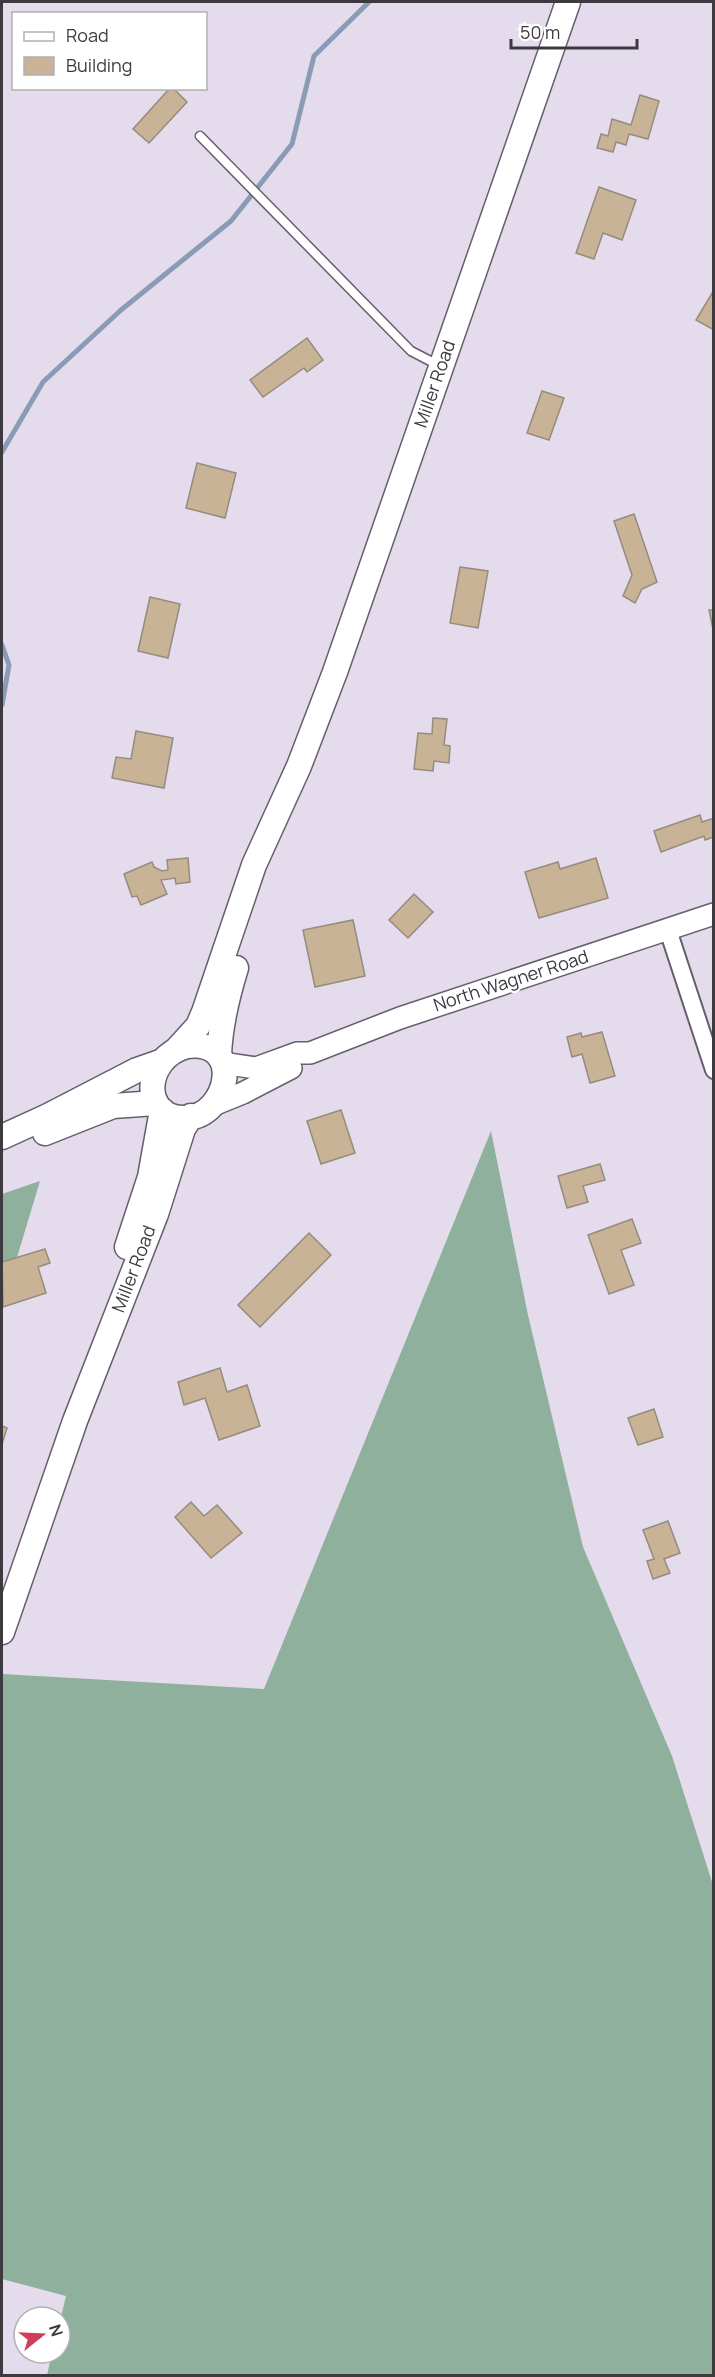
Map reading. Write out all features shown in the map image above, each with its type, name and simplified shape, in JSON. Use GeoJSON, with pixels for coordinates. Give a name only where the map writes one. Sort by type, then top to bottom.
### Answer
{"type":"FeatureCollection","features":[{"type":"Feature","properties":{"kind":"main road","name":"Miller Road"},"geometry":{"type":"LineString","coordinates":[[169,1055],[198,1026],[254,865],[299,766],[335,672],[568,2]]}},
{"type":"Feature","properties":{"kind":"main road","name":"Miller Road"},"geometry":{"type":"LineString","coordinates":[[220,1059],[220,1035],[229,990],[286,816],[299,766]]}},
{"type":"Feature","properties":{"kind":"main road"},"geometry":{"type":"LineString","coordinates":[[2,1137],[169,1055],[206,1046],[220,1059],[225,1074],[220,1095],[201,1111],[173,1116],[159,1106],[113,1106],[2,1152]]}},
{"type":"Feature","properties":{"kind":"main road"},"geometry":{"type":"LineString","coordinates":[[159,1106],[152,1083],[154,1072],[169,1055]]}},
{"type":"Feature","properties":{"kind":"main road","name":"Miller Road"},"geometry":{"type":"LineString","coordinates":[[75,1421],[78,1394],[150,1177],[159,1106]]}},
{"type":"Feature","properties":{"kind":"main road","name":"Miller Road"},"geometry":{"type":"LineString","coordinates":[[2,1632],[75,1421],[156,1214],[183,1129],[201,1111]]}},
{"type":"Feature","properties":{"kind":"street","name":"North Wagner Road"},"geometry":{"type":"LineString","coordinates":[[220,1059],[256,1068],[297,1053],[310,1053],[400,1018],[714,914]]}},
{"type":"Feature","properties":{"kind":"street"},"geometry":{"type":"LineString","coordinates":[[668,930],[714,1070]]}},
{"type":"Feature","properties":{"kind":"street","name":"North Wagner Road"},"geometry":{"type":"LineString","coordinates":[[201,1111],[243,1093],[304,1061],[310,1053]]}},
{"type":"Feature","properties":{"kind":"lane"},"geometry":{"type":"LineString","coordinates":[[200,136],[411,351],[441,367]]}},
{"type":"Feature","properties":{"kind":"green space"},"geometry":{"type":"Polygon","coordinates":[[[491,1131],[528,1315],[583,1547],[672,1756],[713,1885],[713,2375],[47,2375],[49,2365],[72,2365],[72,2305],[64,2305],[66,2296],[2,2279],[2,1674],[264,1689],[491,1131]]]}},
{"type":"Feature","properties":{"kind":"green space"},"geometry":{"type":"Polygon","coordinates":[[[40,1181],[2,1307],[2,1194],[40,1181]]]}},
{"type":"Feature","properties":{"kind":"building"},"geometry":{"type":"Polygon","coordinates":[[[168,90],[175,90],[187,102],[149,143],[133,129],[168,90]]]}},
{"type":"Feature","properties":{"kind":"building"},"geometry":{"type":"Polygon","coordinates":[[[640,95],[659,101],[648,139],[629,134],[626,145],[616,142],[613,152],[597,148],[601,134],[608,136],[612,119],[631,125],[640,95]]]}},
{"type":"Feature","properties":{"kind":"building"},"geometry":{"type":"Polygon","coordinates":[[[599,187],[636,200],[622,240],[603,233],[594,259],[576,253],[599,187]]]}},
{"type":"Feature","properties":{"kind":"building"},"geometry":{"type":"Polygon","coordinates":[[[714,290],[714,330],[696,320],[714,290]]]}},
{"type":"Feature","properties":{"kind":"building"},"geometry":{"type":"Polygon","coordinates":[[[307,338],[323,360],[307,372],[304,368],[263,397],[250,380],[307,338]]]}},
{"type":"Feature","properties":{"kind":"building"},"geometry":{"type":"Polygon","coordinates":[[[542,391],[564,398],[549,440],[527,433],[542,391]]]}},
{"type":"Feature","properties":{"kind":"building"},"geometry":{"type":"Polygon","coordinates":[[[197,463],[236,473],[225,518],[186,508],[197,463]]]}},
{"type":"Feature","properties":{"kind":"building"},"geometry":{"type":"Polygon","coordinates":[[[634,514],[657,582],[642,589],[635,603],[623,596],[632,575],[614,521],[634,514]]]}},
{"type":"Feature","properties":{"kind":"building"},"geometry":{"type":"Polygon","coordinates":[[[460,567],[488,571],[478,628],[450,623],[460,567]]]}},
{"type":"Feature","properties":{"kind":"building"},"geometry":{"type":"Polygon","coordinates":[[[150,597],[180,604],[168,658],[138,651],[150,597]]]}},
{"type":"Feature","properties":{"kind":"building"},"geometry":{"type":"Polygon","coordinates":[[[709,610],[714,610],[714,634],[709,610]]]}},
{"type":"Feature","properties":{"kind":"building"},"geometry":{"type":"Polygon","coordinates":[[[433,718],[447,719],[444,745],[450,746],[449,763],[434,761],[433,771],[414,769],[418,733],[432,734],[433,718]]]}},
{"type":"Feature","properties":{"kind":"building"},"geometry":{"type":"Polygon","coordinates":[[[136,731],[173,738],[164,788],[112,778],[116,757],[131,759],[136,731]]]}},
{"type":"Feature","properties":{"kind":"building"},"geometry":{"type":"Polygon","coordinates":[[[700,815],[702,822],[714,818],[714,837],[705,840],[704,836],[661,852],[654,831],[700,815]]]}},
{"type":"Feature","properties":{"kind":"building"},"geometry":{"type":"Polygon","coordinates":[[[188,858],[190,882],[176,884],[175,878],[161,880],[167,894],[141,905],[137,896],[132,897],[124,874],[152,862],[154,867],[162,871],[168,870],[167,860],[188,858]]]}},
{"type":"Feature","properties":{"kind":"building"},"geometry":{"type":"Polygon","coordinates":[[[596,858],[608,898],[539,918],[525,872],[558,862],[560,869],[596,858]]]}},
{"type":"Feature","properties":{"kind":"building"},"geometry":{"type":"Polygon","coordinates":[[[414,894],[433,912],[408,938],[389,920],[414,894]]]}},
{"type":"Feature","properties":{"kind":"building"},"geometry":{"type":"Polygon","coordinates":[[[353,920],[365,976],[315,987],[303,930],[353,920]]]}},
{"type":"Feature","properties":{"kind":"building"},"geometry":{"type":"Polygon","coordinates":[[[602,1032],[615,1076],[590,1083],[582,1054],[572,1057],[567,1037],[581,1033],[582,1037],[602,1032]]]}},
{"type":"Feature","properties":{"kind":"building"},"geometry":{"type":"Polygon","coordinates":[[[341,1110],[355,1153],[321,1164],[307,1121],[341,1110]]]}},
{"type":"Feature","properties":{"kind":"building"},"geometry":{"type":"Polygon","coordinates":[[[600,1164],[605,1180],[583,1186],[588,1202],[567,1208],[558,1176],[600,1164]]]}},
{"type":"Feature","properties":{"kind":"building"},"geometry":{"type":"Polygon","coordinates":[[[632,1219],[641,1243],[621,1250],[634,1285],[609,1294],[588,1235],[632,1219]]]}},
{"type":"Feature","properties":{"kind":"building"},"geometry":{"type":"Polygon","coordinates":[[[309,1233],[331,1255],[260,1327],[238,1305],[309,1233]]]}},
{"type":"Feature","properties":{"kind":"building"},"geometry":{"type":"Polygon","coordinates":[[[45,1249],[50,1263],[38,1267],[46,1293],[3,1307],[2,1262],[45,1249]]]}},
{"type":"Feature","properties":{"kind":"building"},"geometry":{"type":"Polygon","coordinates":[[[220,1368],[227,1392],[247,1385],[260,1426],[219,1440],[205,1398],[184,1405],[178,1382],[220,1368]]]}},
{"type":"Feature","properties":{"kind":"building"},"geometry":{"type":"Polygon","coordinates":[[[654,1409],[663,1437],[638,1445],[628,1418],[654,1409]]]}},
{"type":"Feature","properties":{"kind":"building"},"geometry":{"type":"Polygon","coordinates":[[[2,1426],[7,1428],[2,1444],[2,1426]]]}},
{"type":"Feature","properties":{"kind":"building"},"geometry":{"type":"Polygon","coordinates":[[[191,1502],[204,1516],[217,1505],[242,1533],[211,1558],[175,1517],[191,1502]]]}},
{"type":"Feature","properties":{"kind":"building"},"geometry":{"type":"Polygon","coordinates":[[[668,1521],[680,1553],[664,1559],[670,1573],[653,1579],[647,1561],[654,1559],[643,1530],[668,1521]]]}},
{"type":"Feature","properties":{"kind":"waterway"},"geometry":{"type":"LineString","coordinates":[[2,452],[43,382],[121,310],[231,221],[292,144],[314,56],[369,2]]}},
{"type":"Feature","properties":{"kind":"waterway"},"geometry":{"type":"LineString","coordinates":[[2,645],[9,665],[2,705]]}}]}
